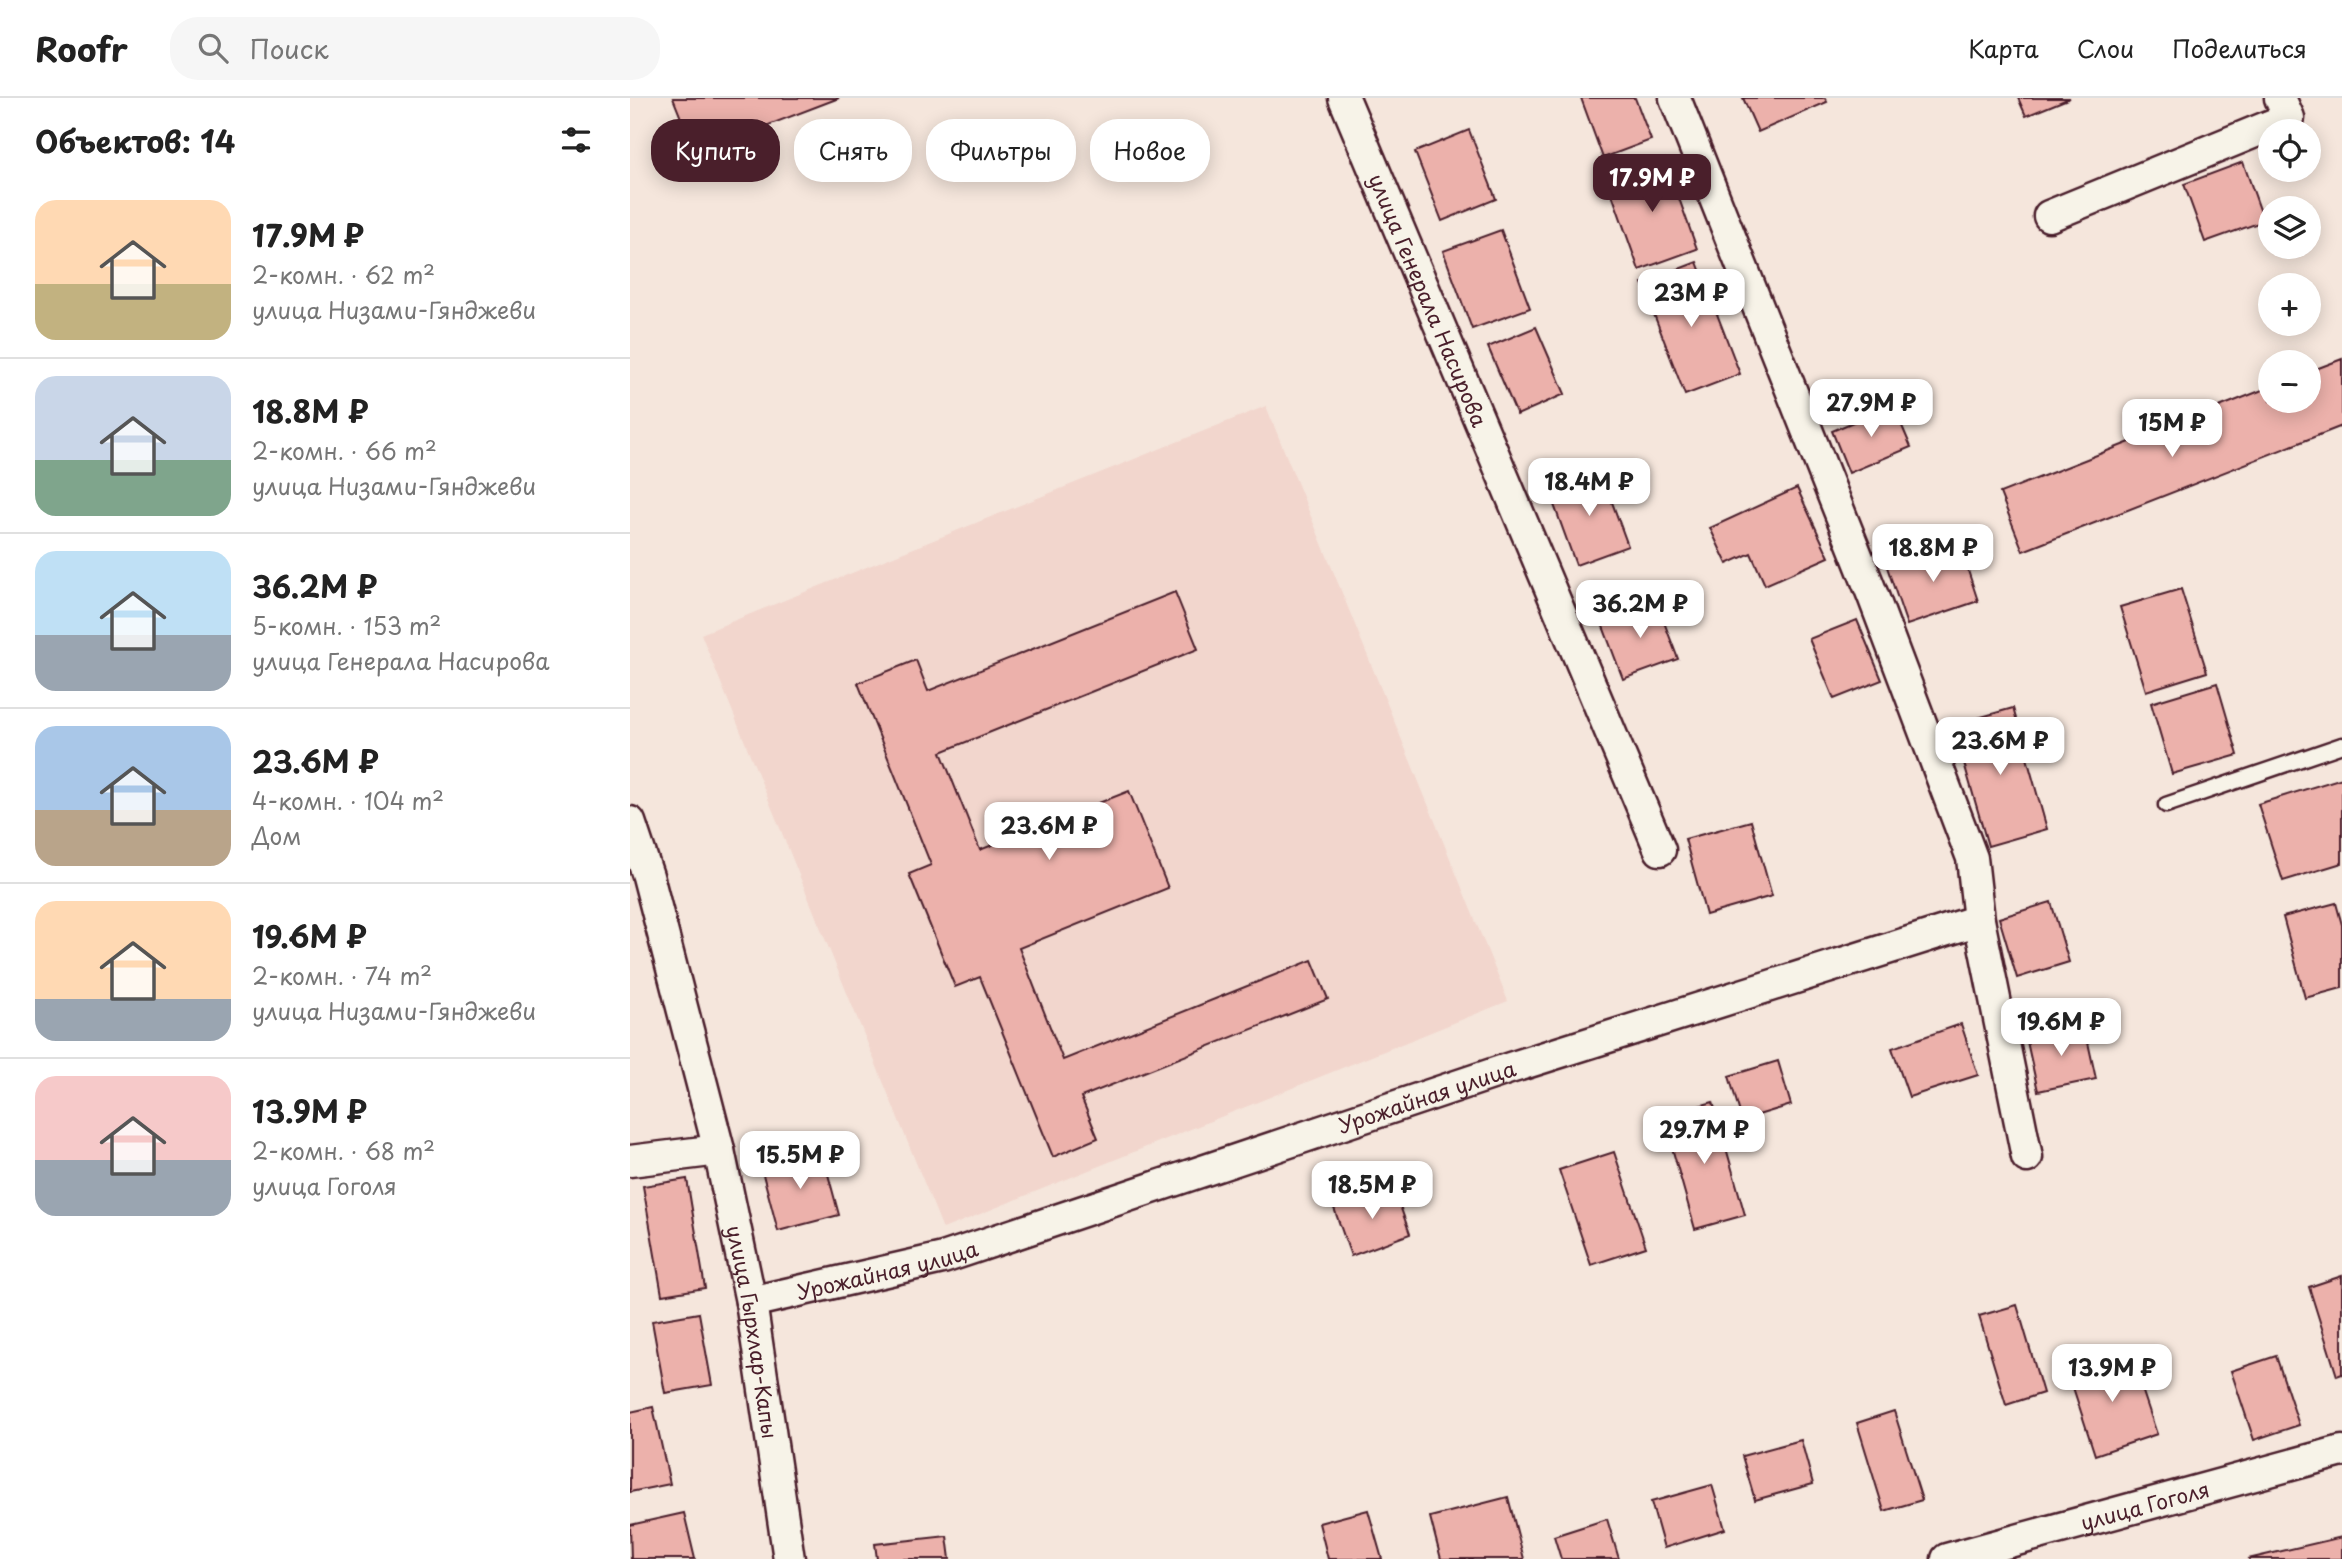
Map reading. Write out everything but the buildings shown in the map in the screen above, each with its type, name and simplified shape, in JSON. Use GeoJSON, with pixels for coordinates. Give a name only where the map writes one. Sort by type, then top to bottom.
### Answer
{"type":"FeatureCollection","features":[{"type":"Feature","properties":{"kind":"street","name":"улица Генерала Насирова"},"geometry":{"type":"LineString","coordinates":[[1344,98],[1660,850]]}},
{"type":"Feature","properties":{"kind":"street"},"geometry":{"type":"LineString","coordinates":[[1675,98],[1873,596],[1972,858],[1979,920],[2027,1157]]}},
{"type":"Feature","properties":{"kind":"street"},"geometry":{"type":"LineString","coordinates":[[2049,216],[2289,118],[2280,98]]}},
{"type":"Feature","properties":{"kind":"street","name":"улица Гырхлар-Капы"},"geometry":{"type":"LineString","coordinates":[[630,822],[639,878],[719,1150],[751,1302],[789,1559]]}},
{"type":"Feature","properties":{"kind":"street","name":"Урожайная улица"},"geometry":{"type":"LineString","coordinates":[[751,1302],[943,1258],[1510,1068],[1979,920]]}},
{"type":"Feature","properties":{"kind":"street"},"geometry":{"type":"LineString","coordinates":[[630,1161],[719,1150]]}},
{"type":"Feature","properties":{"kind":"street","name":"улица Гоголя"},"geometry":{"type":"LineString","coordinates":[[1947,1559],[2342,1451]]}},
{"type":"Feature","properties":{"kind":"lane"},"geometry":{"type":"LineString","coordinates":[[2166,805],[2342,745]]}},
{"type":"Feature","properties":{"kind":"shaded area"},"geometry":{"type":"Polygon","coordinates":[[[1266,406],[1508,1001],[943,1229],[701,634],[1266,406]]]}}]}
